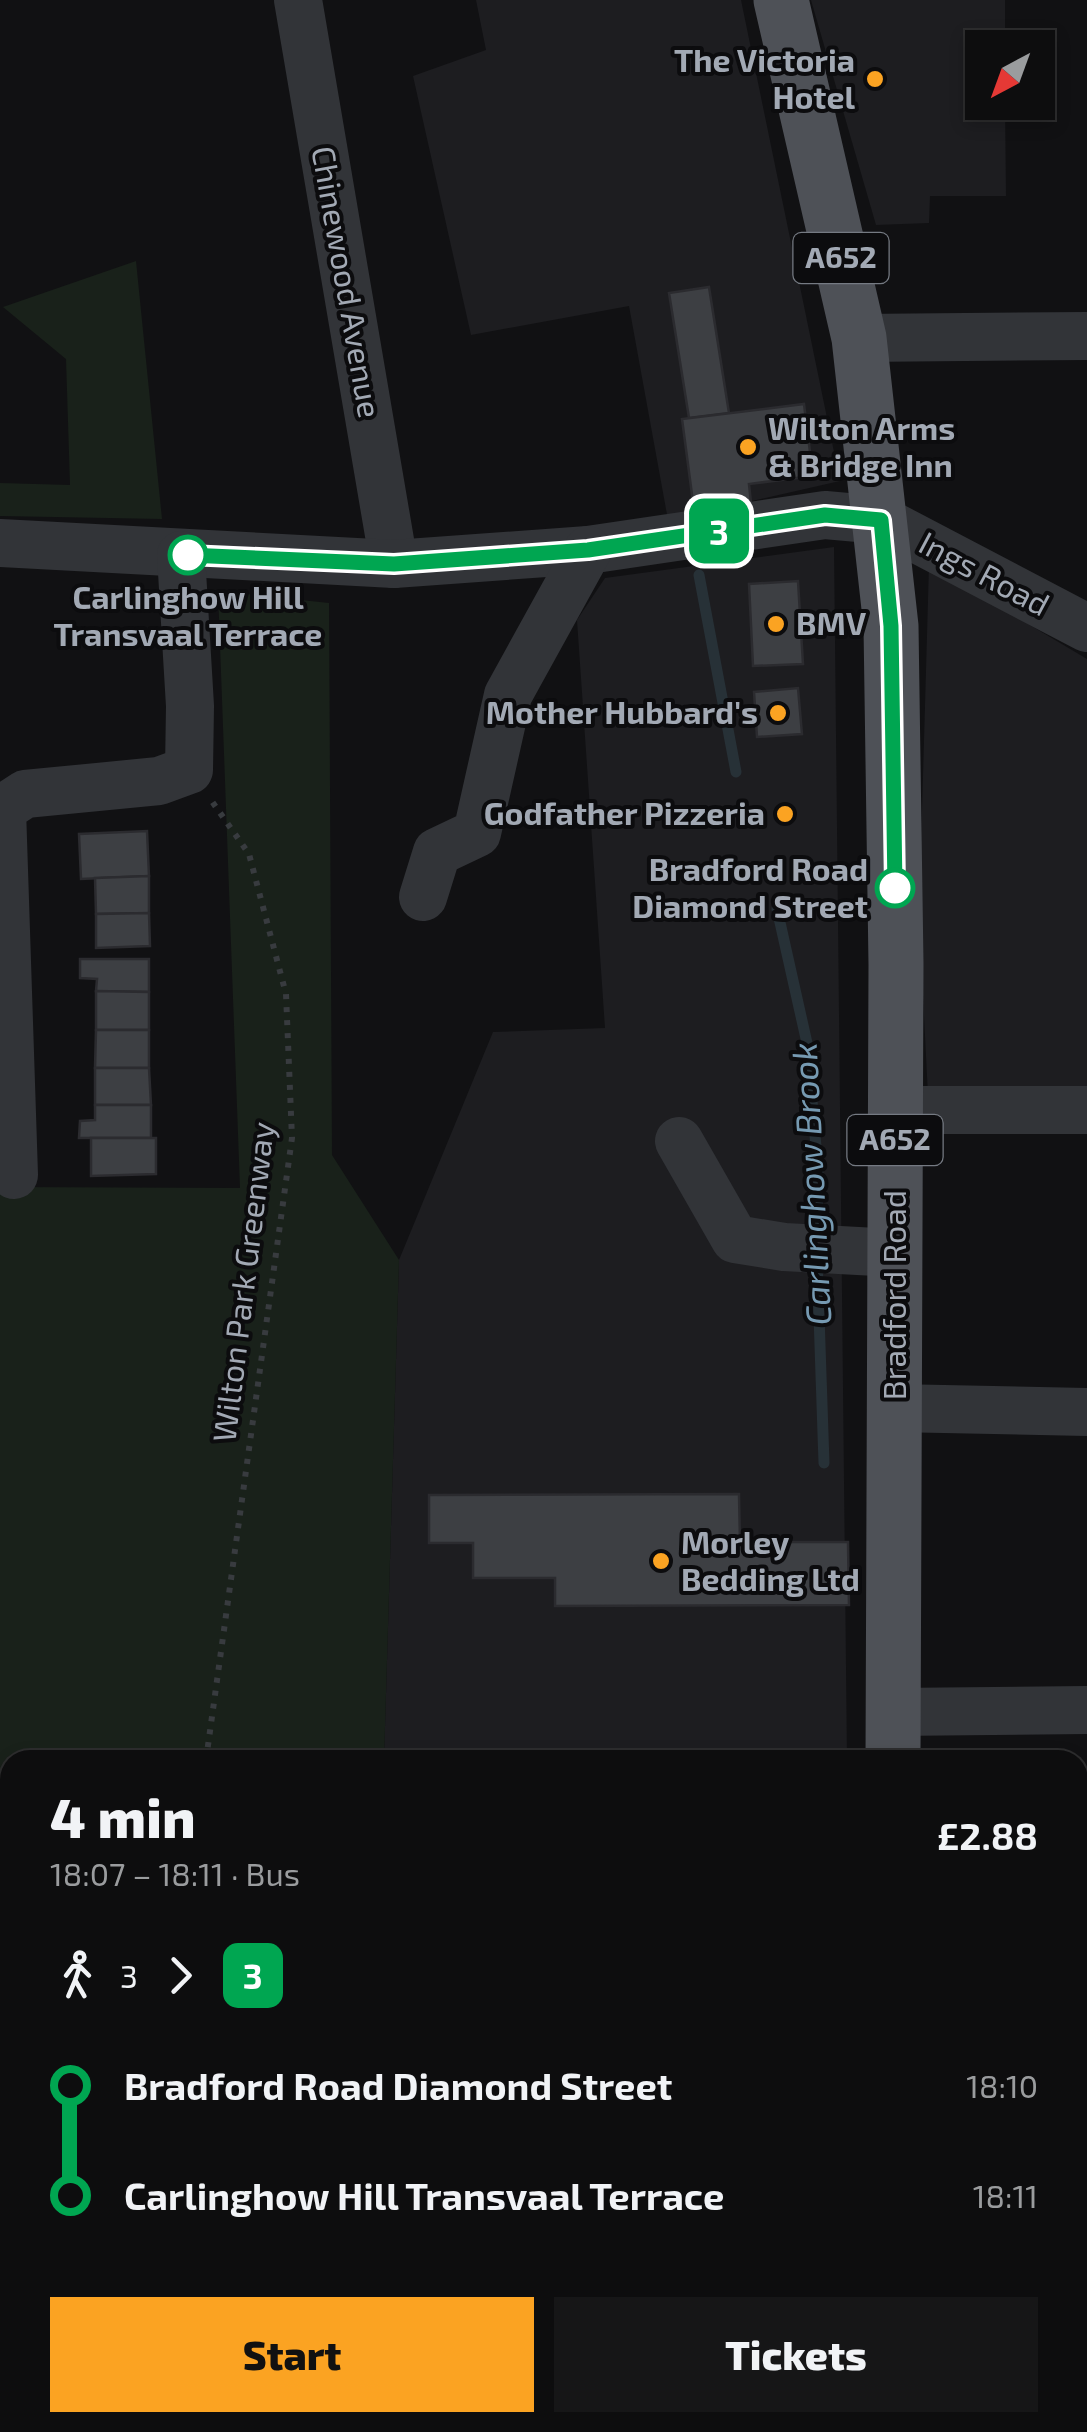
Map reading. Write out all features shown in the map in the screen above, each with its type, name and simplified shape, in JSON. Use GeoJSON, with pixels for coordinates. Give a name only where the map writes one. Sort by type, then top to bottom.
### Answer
{"type":"FeatureCollection","features":[{"type":"Feature","properties":{"kind":"main road","name":"Bradford Road"},"geometry":{"type":"LineString","coordinates":[[781,0],[859,338],[891,626],[896,1110],[868,1251],[894,1408],[893,1736]]}},
{"type":"Feature","properties":{"kind":"street","name":"Chinewood Avenue"},"geometry":{"type":"LineString","coordinates":[[298,0],[394,564]]}},
{"type":"Feature","properties":{"kind":"street"},"geometry":{"type":"LineString","coordinates":[[859,338],[1087,336]]}},
{"type":"Feature","properties":{"kind":"street"},"geometry":{"type":"LineString","coordinates":[[0,543],[394,564],[588,550],[825,515],[881,520]]}},
{"type":"Feature","properties":{"kind":"street","name":"Ings Road"},"geometry":{"type":"LineString","coordinates":[[881,520],[1087,628]]}},
{"type":"Feature","properties":{"kind":"street"},"geometry":{"type":"LineString","coordinates":[[423,898],[437,852],[478,833],[508,695],[588,550]]}},
{"type":"Feature","properties":{"kind":"street"},"geometry":{"type":"LineString","coordinates":[[14,1175],[2,809],[25,794],[159,781],[190,770],[181,554]]}},
{"type":"Feature","properties":{"kind":"street"},"geometry":{"type":"LineString","coordinates":[[896,1110],[1085,1110]]}},
{"type":"Feature","properties":{"kind":"street"},"geometry":{"type":"LineString","coordinates":[[679,1141],[734,1238],[792,1248],[868,1251]]}},
{"type":"Feature","properties":{"kind":"street"},"geometry":{"type":"LineString","coordinates":[[894,1408],[1087,1412]]}},
{"type":"Feature","properties":{"kind":"street"},"geometry":{"type":"LineString","coordinates":[[893,1736],[1087,1710]]}},
{"type":"Feature","properties":{"kind":"path","name":"Wilton Park Greenway"},"geometry":{"type":"LineString","coordinates":[[190,770],[249,854],[286,994],[292,1138],[207,1750]]}},
{"type":"Feature","properties":{"kind":"shaded area"},"geometry":{"type":"Polygon","coordinates":[[[476,0],[741,0],[840,481],[668,520],[629,306],[471,335],[413,76],[486,50],[476,0]]]}},
{"type":"Feature","properties":{"kind":"shaded area"},"geometry":{"type":"Polygon","coordinates":[[[811,0],[1005,0],[1005,30],[965,30],[965,120],[1005,120],[1006,196],[930,196],[929,223],[876,225],[811,0]]]}},
{"type":"Feature","properties":{"kind":"shaded area"},"geometry":{"type":"Polygon","coordinates":[[[136,261],[162,519],[0,516],[0,483],[70,485],[66,359],[3,307],[136,261]]]}},
{"type":"Feature","properties":{"kind":"shaded area"},"geometry":{"type":"Polygon","coordinates":[[[834,547],[847,1750],[384,1750],[399,1260],[493,1032],[605,1028],[577,620],[605,578],[834,547]]]}},
{"type":"Feature","properties":{"kind":"shaded area"},"geometry":{"type":"Polygon","coordinates":[[[929,565],[1087,659],[1087,1091],[928,1095],[919,917],[929,565]]]}},
{"type":"Feature","properties":{"kind":"shaded area"},"geometry":{"type":"Polygon","coordinates":[[[218,591],[329,603],[332,1155],[399,1260],[384,1750],[0,1750],[0,1187],[240,1188],[218,591]]]}},
{"type":"Feature","properties":{"kind":"building"},"geometry":{"type":"Polygon","coordinates":[[[709,287],[729,413],[689,418],[669,293],[709,287]]]}},
{"type":"Feature","properties":{"kind":"building","name":"Wilton Arms & Bridge Inn"},"geometry":{"type":"Polygon","coordinates":[[[804,404],[813,476],[749,484],[751,503],[694,510],[682,419],[804,404]]]}},
{"type":"Feature","properties":{"kind":"building","name":"BMV"},"geometry":{"type":"Polygon","coordinates":[[[798,581],[803,664],[753,666],[749,584],[798,581]]]}},
{"type":"Feature","properties":{"kind":"building","name":"Mother Hubbard's"},"geometry":{"type":"Polygon","coordinates":[[[798,688],[802,734],[757,737],[754,692],[798,688]]]}},
{"type":"Feature","properties":{"kind":"building"},"geometry":{"type":"Polygon","coordinates":[[[147,831],[149,876],[81,879],[79,834],[147,831]]]}},
{"type":"Feature","properties":{"kind":"building"},"geometry":{"type":"Polygon","coordinates":[[[149,876],[149,913],[96,914],[95,878],[149,876]]]}},
{"type":"Feature","properties":{"kind":"building"},"geometry":{"type":"Polygon","coordinates":[[[149,913],[150,946],[96,948],[96,914],[149,913]]]}},
{"type":"Feature","properties":{"kind":"building"},"geometry":{"type":"Polygon","coordinates":[[[80,959],[149,959],[149,992],[96,991],[97,979],[80,978],[80,959]]]}},
{"type":"Feature","properties":{"kind":"building"},"geometry":{"type":"Polygon","coordinates":[[[96,991],[149,992],[149,1030],[96,1030],[96,991]]]}},
{"type":"Feature","properties":{"kind":"building"},"geometry":{"type":"Polygon","coordinates":[[[96,1030],[149,1030],[149,1068],[95,1068],[96,1030]]]}},
{"type":"Feature","properties":{"kind":"building"},"geometry":{"type":"Polygon","coordinates":[[[95,1068],[149,1068],[151,1105],[95,1105],[95,1068]]]}},
{"type":"Feature","properties":{"kind":"building"},"geometry":{"type":"Polygon","coordinates":[[[95,1105],[151,1105],[151,1138],[79,1138],[80,1121],[95,1120],[95,1105]]]}},
{"type":"Feature","properties":{"kind":"building"},"geometry":{"type":"Polygon","coordinates":[[[91,1138],[156,1138],[156,1174],[91,1176],[91,1138]]]}},
{"type":"Feature","properties":{"kind":"building","name":"Morley Bedding Ltd"},"geometry":{"type":"Polygon","coordinates":[[[739,1494],[740,1542],[848,1542],[849,1605],[555,1606],[555,1578],[473,1578],[473,1543],[429,1543],[429,1495],[739,1494]]]}},
{"type":"Feature","properties":{"kind":"waterway","name":"Carlinghow Brook"},"geometry":{"type":"LineString","coordinates":[[699,575],[736,772]]}},
{"type":"Feature","properties":{"kind":"waterway","name":"Carlinghow Brook"},"geometry":{"type":"LineString","coordinates":[[777,909],[807,1043],[818,1170],[817,1239]]}},
{"type":"Feature","properties":{"kind":"waterway","name":"Carlinghow Brook"},"geometry":{"type":"LineString","coordinates":[[817,1257],[824,1463]]}},
{"type":"Feature","properties":{"kind":"bus line","name":"3"},"geometry":{"type":"LineString","coordinates":[[188,555],[394,564],[588,550],[825,515],[881,520],[891,626],[895,888]]}},
{"type":"Feature","properties":{"kind":"place","name":"The Victoria Hotel"},"geometry":{"type":"Point","coordinates":[875,79]}},
{"type":"Feature","properties":{"kind":"place","name":"Wilton Arms & Bridge Inn"},"geometry":{"type":"Point","coordinates":[748,447]}},
{"type":"Feature","properties":{"kind":"place","name":"Carlinghow Hill Transvaal Terrace"},"geometry":{"type":"Point","coordinates":[188,555]}},
{"type":"Feature","properties":{"kind":"place","name":"BMV"},"geometry":{"type":"Point","coordinates":[776,624]}},
{"type":"Feature","properties":{"kind":"place","name":"Mother Hubbard's"},"geometry":{"type":"Point","coordinates":[778,713]}},
{"type":"Feature","properties":{"kind":"place","name":"Godfather Pizzeria"},"geometry":{"type":"Point","coordinates":[785,814]}},
{"type":"Feature","properties":{"kind":"place","name":"Bradford Road Diamond Street"},"geometry":{"type":"Point","coordinates":[895,888]}},
{"type":"Feature","properties":{"kind":"place","name":"Morley Bedding Ltd"},"geometry":{"type":"Point","coordinates":[661,1561]}}]}
